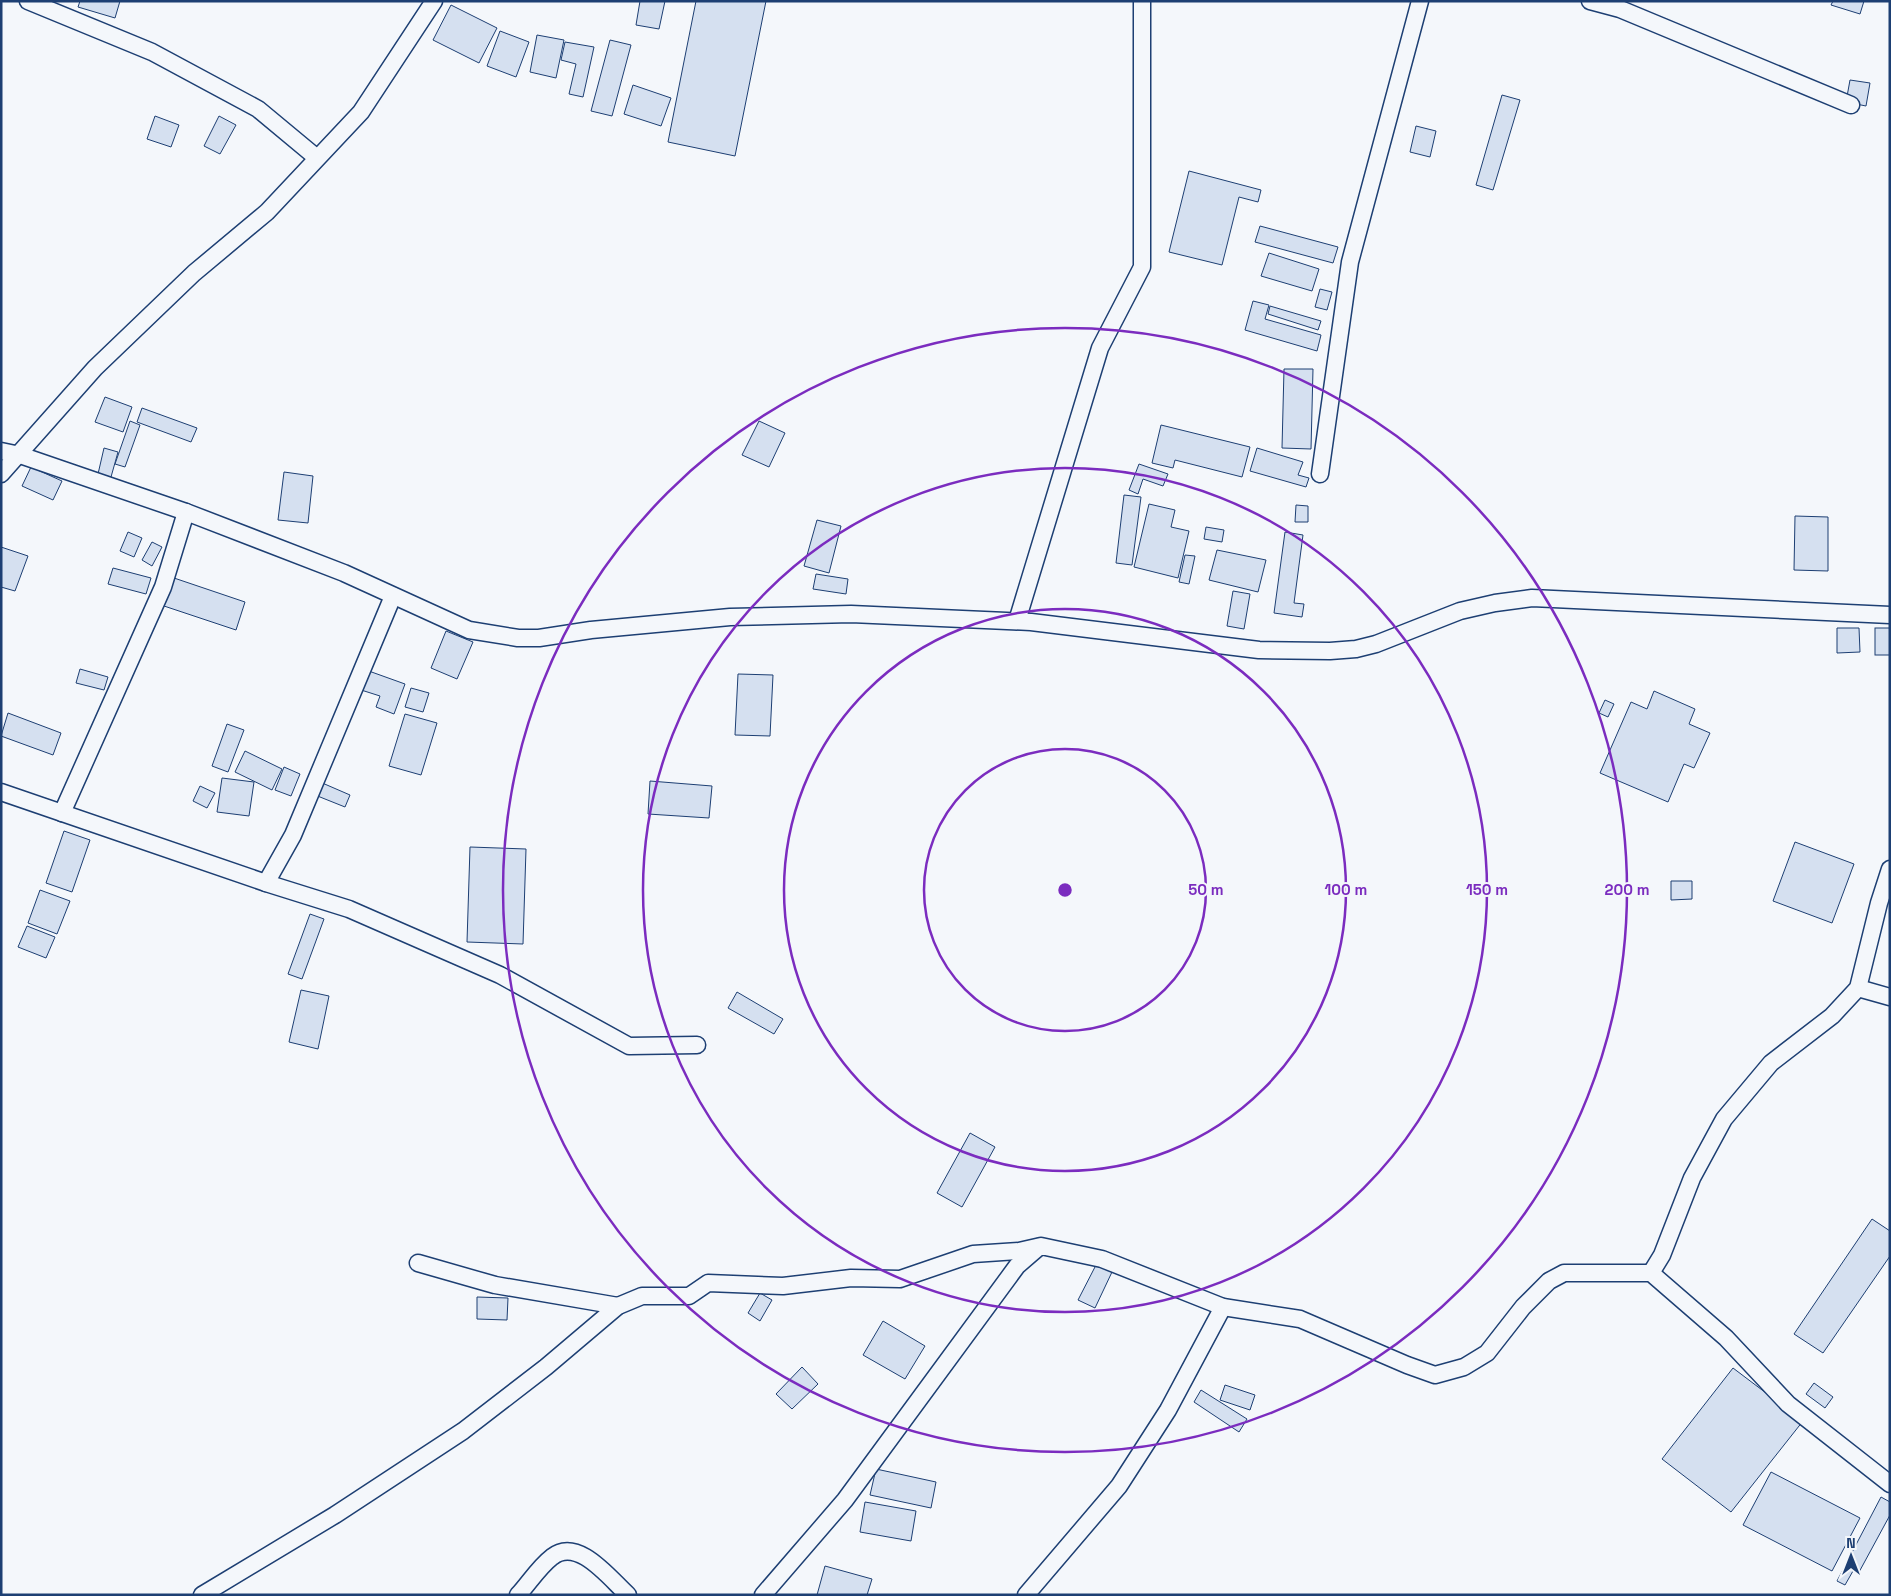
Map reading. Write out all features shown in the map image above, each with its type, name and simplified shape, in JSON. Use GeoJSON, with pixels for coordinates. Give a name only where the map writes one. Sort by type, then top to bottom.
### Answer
{"type":"FeatureCollection","features":[{"type":"Feature","properties":{"kind":"street"},"geometry":{"type":"LineString","coordinates":[[28,1],[152,52],[258,109],[317,158]]}},
{"type":"Feature","properties":{"kind":"street"},"geometry":{"type":"LineString","coordinates":[[1,474],[20,455],[95,368],[194,274],[267,212],[361,112],[434,1]]}},
{"type":"Feature","properties":{"kind":"street"},"geometry":{"type":"LineString","coordinates":[[1017,621],[1100,348],[1142,267],[1142,1]]}},
{"type":"Feature","properties":{"kind":"street"},"geometry":{"type":"LineString","coordinates":[[1320,474],[1350,262],[1420,1]]}},
{"type":"Feature","properties":{"kind":"street"},"geometry":{"type":"LineString","coordinates":[[1590,1],[1620,9],[1850,105]]}},
{"type":"Feature","properties":{"kind":"street"},"geometry":{"type":"LineString","coordinates":[[1,451],[20,455],[186,512],[344,573],[470,630],[518,638],[539,638],[590,630],[772,614],[851,614],[1017,621],[1259,650],[1330,651],[1356,649],[1376,644],[1460,611],[1495,603],[1532,598],[1890,615]]}},
{"type":"Feature","properties":{"kind":"street"},"geometry":{"type":"LineString","coordinates":[[62,813],[163,588],[186,512]]}},
{"type":"Feature","properties":{"kind":"street"},"geometry":{"type":"LineString","coordinates":[[266,883],[293,835],[393,596]]}},
{"type":"Feature","properties":{"kind":"street"},"geometry":{"type":"LineString","coordinates":[[1,792],[266,883],[349,909],[491,971],[628,1046],[697,1045]]}},
{"type":"Feature","properties":{"kind":"street"},"geometry":{"type":"LineString","coordinates":[[1651,1273],[1662,1255],[1692,1178],[1724,1119],[1771,1063],[1832,1016],[1858,988],[1879,903],[1890,869]]}},
{"type":"Feature","properties":{"kind":"street"},"geometry":{"type":"LineString","coordinates":[[1858,988],[1890,997]]}},
{"type":"Feature","properties":{"kind":"street"},"geometry":{"type":"LineString","coordinates":[[202,1595],[335,1516],[463,1431],[546,1367],[618,1306],[642,1296],[689,1296],[708,1283],[782,1286],[851,1278],[900,1279],[973,1254],[1019,1251],[1041,1246],[1102,1259],[1223,1308],[1300,1319],[1435,1375],[1464,1367],[1487,1353],[1523,1308],[1549,1281],[1564,1273],[1651,1273],[1726,1338],[1788,1404],[1890,1484]]}},
{"type":"Feature","properties":{"kind":"street"},"geometry":{"type":"LineString","coordinates":[[763,1595],[845,1500],[1017,1266],[1041,1246]]}},
{"type":"Feature","properties":{"kind":"street"},"geometry":{"type":"LineString","coordinates":[[418,1263],[495,1285],[618,1306]]}},
{"type":"Feature","properties":{"kind":"street"},"geometry":{"type":"LineString","coordinates":[[1026,1595],[1119,1486],[1168,1410],[1223,1308]]}},
{"type":"Feature","properties":{"kind":"street"},"geometry":{"type":"LineString","coordinates":[[518,1595],[553,1556],[569,1551],[578,1552],[589,1558],[628,1595]]}},
{"type":"Feature","properties":{"kind":"building"},"geometry":{"type":"Polygon","coordinates":[[[80,1],[120,1],[115,18],[78,7],[80,1]]]}},
{"type":"Feature","properties":{"kind":"building"},"geometry":{"type":"Polygon","coordinates":[[[640,1],[665,1],[659,29],[636,25],[640,1]]]}},
{"type":"Feature","properties":{"kind":"building"},"geometry":{"type":"Polygon","coordinates":[[[696,1],[766,1],[735,156],[668,142],[696,1]]]}},
{"type":"Feature","properties":{"kind":"building"},"geometry":{"type":"Polygon","coordinates":[[[1833,1],[1864,1],[1860,14],[1831,5],[1833,1]]]}},
{"type":"Feature","properties":{"kind":"building"},"geometry":{"type":"Polygon","coordinates":[[[451,5],[497,28],[479,63],[433,40],[451,5]]]}},
{"type":"Feature","properties":{"kind":"building"},"geometry":{"type":"Polygon","coordinates":[[[500,31],[529,42],[516,77],[487,66],[500,31]]]}},
{"type":"Feature","properties":{"kind":"building"},"geometry":{"type":"Polygon","coordinates":[[[537,35],[564,40],[556,78],[530,72],[537,35]]]}},
{"type":"Feature","properties":{"kind":"building"},"geometry":{"type":"Polygon","coordinates":[[[610,40],[631,45],[612,116],[591,111],[610,40]]]}},
{"type":"Feature","properties":{"kind":"building"},"geometry":{"type":"Polygon","coordinates":[[[565,42],[594,47],[583,97],[569,94],[576,64],[561,60],[565,42]]]}},
{"type":"Feature","properties":{"kind":"building"},"geometry":{"type":"Polygon","coordinates":[[[1850,80],[1870,83],[1866,106],[1846,102],[1850,80]]]}},
{"type":"Feature","properties":{"kind":"building"},"geometry":{"type":"Polygon","coordinates":[[[633,85],[671,98],[661,126],[624,114],[633,85]]]}},
{"type":"Feature","properties":{"kind":"building"},"geometry":{"type":"Polygon","coordinates":[[[1502,95],[1520,100],[1493,190],[1476,185],[1502,95]]]}},
{"type":"Feature","properties":{"kind":"building"},"geometry":{"type":"Polygon","coordinates":[[[155,116],[179,125],[171,147],[147,139],[155,116]]]}},
{"type":"Feature","properties":{"kind":"building"},"geometry":{"type":"Polygon","coordinates":[[[219,116],[236,125],[220,154],[204,146],[219,116]]]}},
{"type":"Feature","properties":{"kind":"building"},"geometry":{"type":"Polygon","coordinates":[[[1416,126],[1436,131],[1430,157],[1410,152],[1416,126]]]}},
{"type":"Feature","properties":{"kind":"building"},"geometry":{"type":"Polygon","coordinates":[[[1189,171],[1261,190],[1258,202],[1239,197],[1222,265],[1169,252],[1189,171]]]}},
{"type":"Feature","properties":{"kind":"building"},"geometry":{"type":"Polygon","coordinates":[[[1260,226],[1338,247],[1333,263],[1255,242],[1260,226]]]}},
{"type":"Feature","properties":{"kind":"building"},"geometry":{"type":"Polygon","coordinates":[[[1269,253],[1319,269],[1312,291],[1261,276],[1269,253]]]}},
{"type":"Feature","properties":{"kind":"building"},"geometry":{"type":"Polygon","coordinates":[[[1320,289],[1332,292],[1327,310],[1315,307],[1320,289]]]}},
{"type":"Feature","properties":{"kind":"building"},"geometry":{"type":"Polygon","coordinates":[[[1253,301],[1269,305],[1265,319],[1321,335],[1317,351],[1245,330],[1253,301]]]}},
{"type":"Feature","properties":{"kind":"building"},"geometry":{"type":"Polygon","coordinates":[[[1270,306],[1321,321],[1318,330],[1268,314],[1270,306]]]}},
{"type":"Feature","properties":{"kind":"building"},"geometry":{"type":"Polygon","coordinates":[[[1284,369],[1313,369],[1311,449],[1282,448],[1284,369]]]}},
{"type":"Feature","properties":{"kind":"building"},"geometry":{"type":"Polygon","coordinates":[[[105,397],[132,407],[123,432],[95,422],[105,397]]]}},
{"type":"Feature","properties":{"kind":"building"},"geometry":{"type":"Polygon","coordinates":[[[142,408],[197,428],[191,442],[137,422],[142,408]]]}},
{"type":"Feature","properties":{"kind":"building"},"geometry":{"type":"Polygon","coordinates":[[[130,421],[140,425],[125,467],[115,464],[130,421]]]}},
{"type":"Feature","properties":{"kind":"building"},"geometry":{"type":"Polygon","coordinates":[[[759,421],[785,433],[769,467],[742,455],[759,421]]]}},
{"type":"Feature","properties":{"kind":"building"},"geometry":{"type":"Polygon","coordinates":[[[1161,425],[1250,447],[1242,477],[1175,460],[1173,468],[1152,463],[1161,425]]]}},
{"type":"Feature","properties":{"kind":"building"},"geometry":{"type":"Polygon","coordinates":[[[104,448],[118,452],[111,477],[98,474],[104,448]]]}},
{"type":"Feature","properties":{"kind":"building"},"geometry":{"type":"Polygon","coordinates":[[[1257,448],[1303,462],[1298,475],[1309,478],[1306,487],[1250,471],[1257,448]]]}},
{"type":"Feature","properties":{"kind":"building"},"geometry":{"type":"Polygon","coordinates":[[[1139,464],[1168,474],[1163,486],[1143,479],[1138,494],[1129,490],[1139,464]]]}},
{"type":"Feature","properties":{"kind":"building"},"geometry":{"type":"Polygon","coordinates":[[[31,467],[62,481],[53,500],[22,486],[31,467]]]}},
{"type":"Feature","properties":{"kind":"building"},"geometry":{"type":"Polygon","coordinates":[[[284,472],[313,476],[308,523],[278,520],[284,472]]]}},
{"type":"Feature","properties":{"kind":"building"},"geometry":{"type":"Polygon","coordinates":[[[1124,495],[1141,497],[1132,565],[1116,563],[1124,495]]]}},
{"type":"Feature","properties":{"kind":"building"},"geometry":{"type":"Polygon","coordinates":[[[1149,504],[1175,510],[1171,527],[1189,531],[1178,578],[1134,567],[1149,504]]]}},
{"type":"Feature","properties":{"kind":"building"},"geometry":{"type":"Polygon","coordinates":[[[1296,505],[1308,506],[1308,522],[1295,522],[1296,505]]]}},
{"type":"Feature","properties":{"kind":"building"},"geometry":{"type":"Polygon","coordinates":[[[1795,516],[1828,517],[1828,571],[1794,570],[1795,516]]]}},
{"type":"Feature","properties":{"kind":"building"},"geometry":{"type":"Polygon","coordinates":[[[817,520],[841,526],[829,573],[804,566],[817,520]]]}},
{"type":"Feature","properties":{"kind":"building"},"geometry":{"type":"Polygon","coordinates":[[[1206,527],[1224,530],[1222,542],[1204,539],[1206,527]]]}},
{"type":"Feature","properties":{"kind":"building"},"geometry":{"type":"Polygon","coordinates":[[[128,532],[142,538],[134,557],[120,551],[128,532]]]}},
{"type":"Feature","properties":{"kind":"building"},"geometry":{"type":"Polygon","coordinates":[[[1285,532],[1303,535],[1294,603],[1304,604],[1302,617],[1274,613],[1285,532]]]}},
{"type":"Feature","properties":{"kind":"building"},"geometry":{"type":"Polygon","coordinates":[[[152,542],[162,547],[152,566],[142,560],[152,542]]]}},
{"type":"Feature","properties":{"kind":"building"},"geometry":{"type":"Polygon","coordinates":[[[1,547],[28,556],[15,591],[1,587],[1,547]]]}},
{"type":"Feature","properties":{"kind":"building"},"geometry":{"type":"Polygon","coordinates":[[[1217,550],[1266,560],[1258,592],[1209,580],[1217,550]]]}},
{"type":"Feature","properties":{"kind":"building"},"geometry":{"type":"Polygon","coordinates":[[[1185,555],[1195,556],[1189,584],[1179,582],[1185,555]]]}},
{"type":"Feature","properties":{"kind":"building"},"geometry":{"type":"Polygon","coordinates":[[[113,568],[151,578],[146,594],[108,584],[113,568]]]}},
{"type":"Feature","properties":{"kind":"building"},"geometry":{"type":"Polygon","coordinates":[[[816,574],[848,579],[846,594],[813,589],[816,574]]]}},
{"type":"Feature","properties":{"kind":"building"},"geometry":{"type":"Polygon","coordinates":[[[174,578],[245,602],[236,630],[164,606],[174,578]]]}},
{"type":"Feature","properties":{"kind":"building"},"geometry":{"type":"Polygon","coordinates":[[[1233,591],[1250,594],[1244,629],[1227,626],[1233,591]]]}},
{"type":"Feature","properties":{"kind":"building"},"geometry":{"type":"Polygon","coordinates":[[[1837,628],[1859,628],[1860,652],[1837,653],[1837,628]]]}},
{"type":"Feature","properties":{"kind":"building"},"geometry":{"type":"Polygon","coordinates":[[[1875,628],[1890,628],[1890,655],[1875,655],[1875,628]]]}},
{"type":"Feature","properties":{"kind":"building"},"geometry":{"type":"Polygon","coordinates":[[[446,631],[473,642],[457,679],[431,668],[446,631]]]}},
{"type":"Feature","properties":{"kind":"building"},"geometry":{"type":"Polygon","coordinates":[[[80,669],[108,677],[104,690],[76,683],[80,669]]]}},
{"type":"Feature","properties":{"kind":"building"},"geometry":{"type":"Polygon","coordinates":[[[366,670],[405,684],[394,714],[376,707],[380,696],[358,689],[366,670]]]}},
{"type":"Feature","properties":{"kind":"building"},"geometry":{"type":"Polygon","coordinates":[[[738,674],[773,675],[770,736],[735,735],[738,674]]]}},
{"type":"Feature","properties":{"kind":"building"},"geometry":{"type":"Polygon","coordinates":[[[411,688],[429,693],[423,712],[405,707],[411,688]]]}},
{"type":"Feature","properties":{"kind":"building"},"geometry":{"type":"Polygon","coordinates":[[[1654,691],[1695,709],[1689,724],[1710,733],[1694,768],[1684,764],[1668,802],[1600,773],[1631,702],[1647,709],[1654,691]]]}},
{"type":"Feature","properties":{"kind":"building"},"geometry":{"type":"Polygon","coordinates":[[[1605,700],[1614,704],[1608,717],[1599,713],[1605,700]]]}},
{"type":"Feature","properties":{"kind":"building"},"geometry":{"type":"Polygon","coordinates":[[[8,713],[61,733],[53,755],[1,736],[8,713]]]}},
{"type":"Feature","properties":{"kind":"building"},"geometry":{"type":"Polygon","coordinates":[[[405,714],[437,723],[421,775],[389,766],[405,714]]]}},
{"type":"Feature","properties":{"kind":"building"},"geometry":{"type":"Polygon","coordinates":[[[227,724],[244,730],[228,772],[212,766],[227,724]]]}},
{"type":"Feature","properties":{"kind":"building"},"geometry":{"type":"Polygon","coordinates":[[[245,751],[282,769],[272,790],[235,772],[245,751]]]}},
{"type":"Feature","properties":{"kind":"building"},"geometry":{"type":"Polygon","coordinates":[[[284,767],[300,774],[291,796],[275,790],[284,767]]]}},
{"type":"Feature","properties":{"kind":"building"},"geometry":{"type":"Polygon","coordinates":[[[222,778],[254,782],[249,816],[217,812],[222,778]]]}},
{"type":"Feature","properties":{"kind":"building"},"geometry":{"type":"Polygon","coordinates":[[[650,781],[712,786],[709,818],[648,814],[650,781]]]}},
{"type":"Feature","properties":{"kind":"building"},"geometry":{"type":"Polygon","coordinates":[[[320,782],[350,795],[345,807],[315,795],[320,782]]]}},
{"type":"Feature","properties":{"kind":"building"},"geometry":{"type":"Polygon","coordinates":[[[200,786],[215,793],[207,808],[193,801],[200,786]]]}},
{"type":"Feature","properties":{"kind":"building"},"geometry":{"type":"Polygon","coordinates":[[[64,831],[90,840],[72,892],[46,883],[64,831]]]}},
{"type":"Feature","properties":{"kind":"building"},"geometry":{"type":"Polygon","coordinates":[[[1795,842],[1854,864],[1832,923],[1773,901],[1795,842]]]}},
{"type":"Feature","properties":{"kind":"building"},"geometry":{"type":"Polygon","coordinates":[[[470,847],[526,849],[523,944],[467,942],[470,847]]]}},
{"type":"Feature","properties":{"kind":"building"},"geometry":{"type":"Polygon","coordinates":[[[1671,881],[1692,881],[1692,899],[1671,900],[1671,881]]]}},
{"type":"Feature","properties":{"kind":"building"},"geometry":{"type":"Polygon","coordinates":[[[40,890],[70,901],[57,934],[28,923],[40,890]]]}},
{"type":"Feature","properties":{"kind":"building"},"geometry":{"type":"Polygon","coordinates":[[[310,914],[324,919],[302,979],[288,974],[310,914]]]}},
{"type":"Feature","properties":{"kind":"building"},"geometry":{"type":"Polygon","coordinates":[[[27,926],[55,937],[46,958],[18,947],[27,926]]]}},
{"type":"Feature","properties":{"kind":"building"},"geometry":{"type":"Polygon","coordinates":[[[301,990],[329,996],[318,1049],[289,1042],[301,990]]]}},
{"type":"Feature","properties":{"kind":"building"},"geometry":{"type":"Polygon","coordinates":[[[737,992],[783,1019],[774,1034],[728,1008],[737,992]]]}},
{"type":"Feature","properties":{"kind":"building"},"geometry":{"type":"Polygon","coordinates":[[[970,1133],[995,1147],[962,1207],[937,1193],[970,1133]]]}},
{"type":"Feature","properties":{"kind":"building"},"geometry":{"type":"Polygon","coordinates":[[[1872,1219],[1890,1231],[1890,1256],[1823,1353],[1794,1334],[1872,1219]]]}},
{"type":"Feature","properties":{"kind":"building"},"geometry":{"type":"Polygon","coordinates":[[[1096,1265],[1112,1272],[1095,1308],[1078,1300],[1096,1265]]]}},
{"type":"Feature","properties":{"kind":"building"},"geometry":{"type":"Polygon","coordinates":[[[760,1293],[772,1300],[760,1321],[748,1313],[760,1293]]]}},
{"type":"Feature","properties":{"kind":"building"},"geometry":{"type":"Polygon","coordinates":[[[477,1297],[508,1298],[507,1320],[477,1319],[477,1297]]]}},
{"type":"Feature","properties":{"kind":"building"},"geometry":{"type":"Polygon","coordinates":[[[883,1321],[925,1346],[905,1379],[863,1355],[883,1321]]]}},
{"type":"Feature","properties":{"kind":"building"},"geometry":{"type":"Polygon","coordinates":[[[802,1367],[818,1384],[792,1409],[776,1394],[802,1367]]]}},
{"type":"Feature","properties":{"kind":"building"},"geometry":{"type":"Polygon","coordinates":[[[1733,1368],[1803,1421],[1731,1512],[1662,1459],[1733,1368]]]}},
{"type":"Feature","properties":{"kind":"building"},"geometry":{"type":"Polygon","coordinates":[[[1814,1383],[1833,1397],[1825,1408],[1806,1394],[1814,1383]]]}},
{"type":"Feature","properties":{"kind":"building"},"geometry":{"type":"Polygon","coordinates":[[[1225,1385],[1255,1395],[1250,1410],[1220,1400],[1225,1385]]]}},
{"type":"Feature","properties":{"kind":"building"},"geometry":{"type":"Polygon","coordinates":[[[1201,1390],[1247,1419],[1239,1432],[1194,1402],[1201,1390]]]}},
{"type":"Feature","properties":{"kind":"building"},"geometry":{"type":"Polygon","coordinates":[[[876,1469],[936,1482],[931,1508],[870,1495],[876,1469]]]}},
{"type":"Feature","properties":{"kind":"building"},"geometry":{"type":"Polygon","coordinates":[[[1771,1472],[1860,1518],[1832,1571],[1743,1525],[1771,1472]]]}},
{"type":"Feature","properties":{"kind":"building"},"geometry":{"type":"Polygon","coordinates":[[[1881,1497],[1890,1502],[1890,1515],[1858,1574],[1853,1571],[1845,1585],[1837,1581],[1881,1497]]]}},
{"type":"Feature","properties":{"kind":"building"},"geometry":{"type":"Polygon","coordinates":[[[865,1502],[916,1511],[911,1541],[860,1532],[865,1502]]]}},
{"type":"Feature","properties":{"kind":"building"},"geometry":{"type":"Polygon","coordinates":[[[825,1566],[872,1579],[867,1595],[817,1595],[825,1566]]]}}]}
